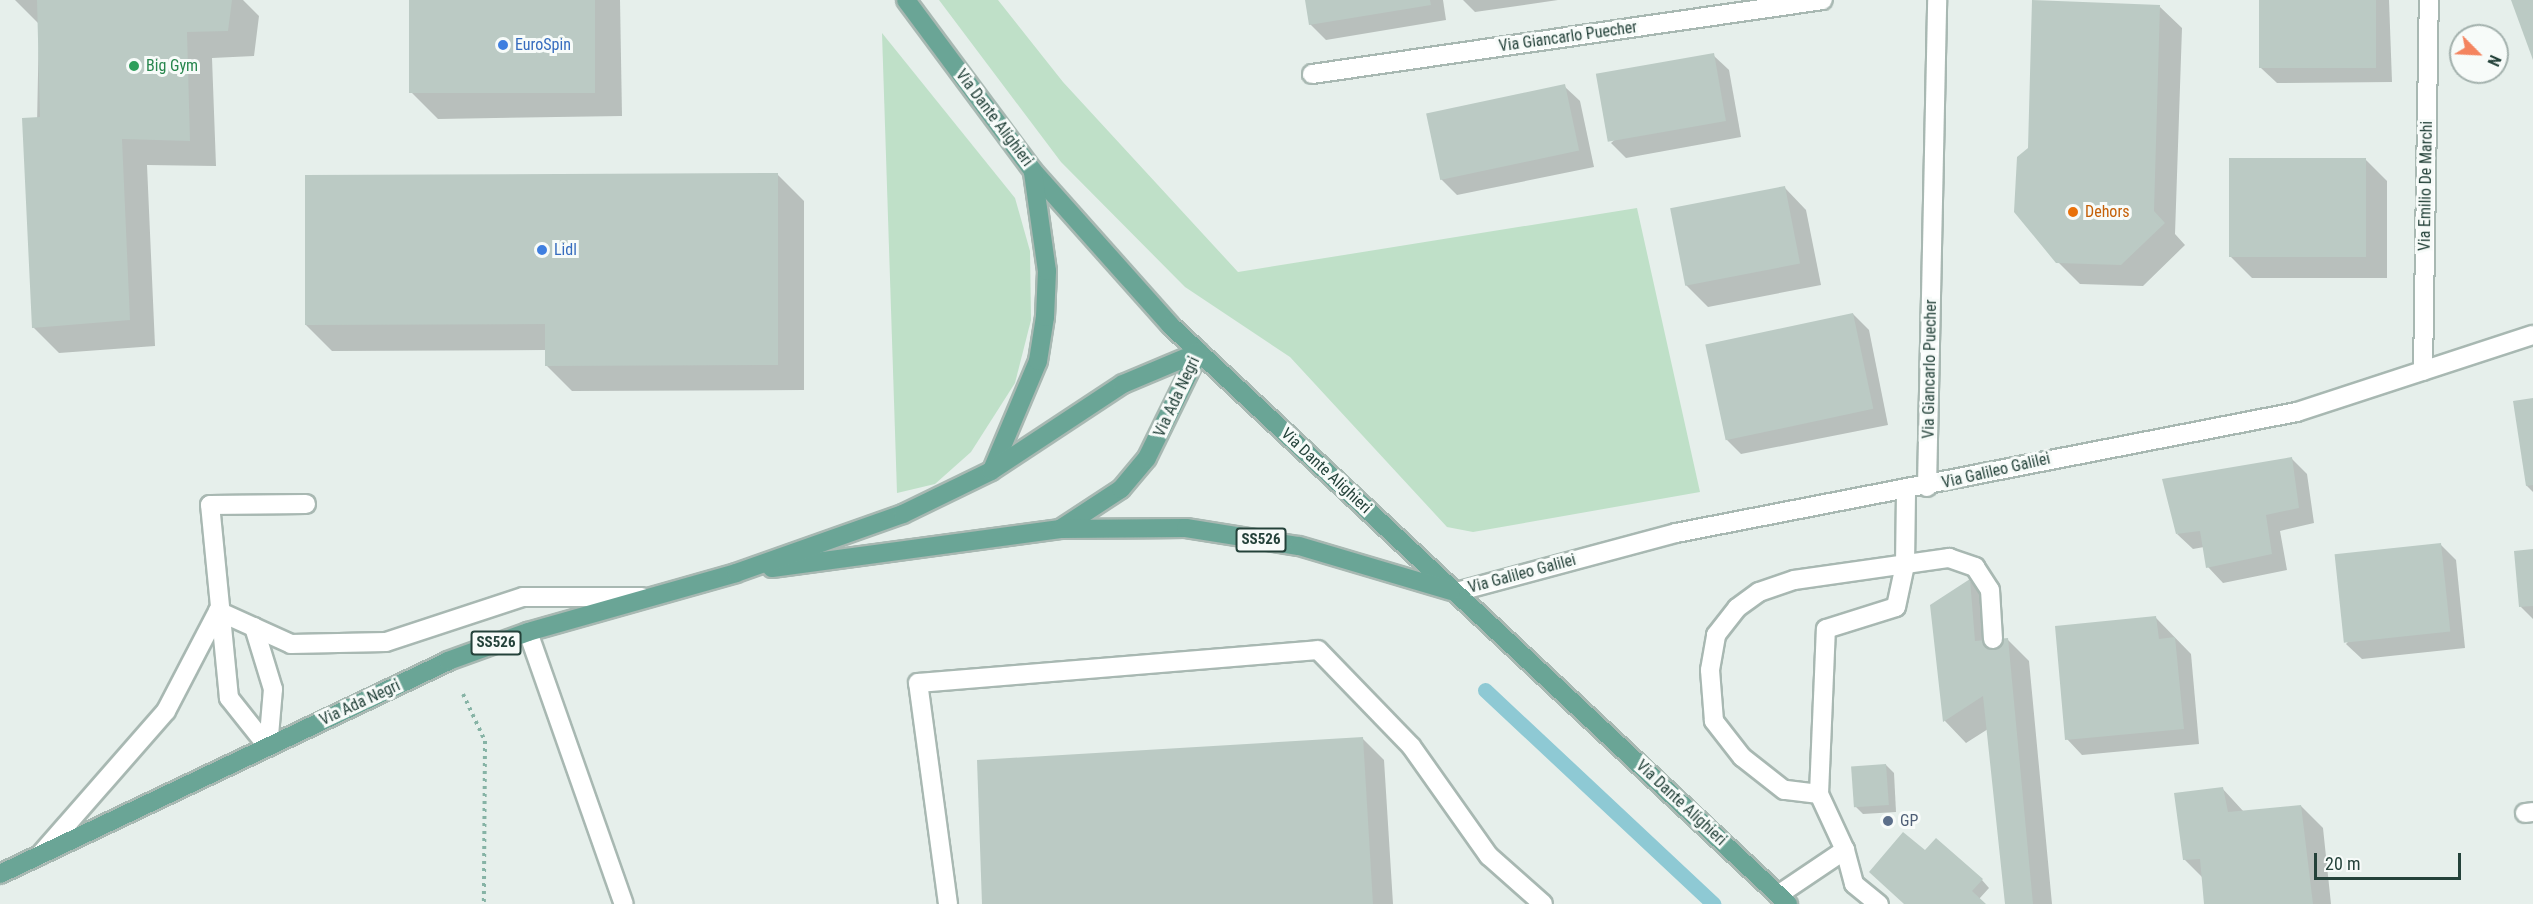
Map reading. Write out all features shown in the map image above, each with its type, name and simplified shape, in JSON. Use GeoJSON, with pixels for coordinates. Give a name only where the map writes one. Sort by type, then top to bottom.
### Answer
{"type":"FeatureCollection","features":[{"type":"Feature","properties":{"kind":"main road","name":"Via Dante Alighieri"},"geometry":{"type":"LineString","coordinates":[[906,0],[1033,171],[1200,352],[1783,899]]}},
{"type":"Feature","properties":{"kind":"main road"},"geometry":{"type":"LineString","coordinates":[[992,471],[1038,361],[1045,317],[1047,271],[1033,171]]}},
{"type":"Feature","properties":{"kind":"main road","name":"Via Ada Negri"},"geometry":{"type":"LineString","coordinates":[[0,874],[448,661],[528,632],[736,573],[903,514],[992,471],[1123,384],[1200,352]]}},
{"type":"Feature","properties":{"kind":"main road","name":"Via Ada Negri"},"geometry":{"type":"LineString","coordinates":[[1060,529],[1120,489],[1148,458],[1200,352]]}},
{"type":"Feature","properties":{"kind":"main road","name":"Via Ada Negri"},"geometry":{"type":"LineString","coordinates":[[736,573],[1060,529],[1186,528],[1288,544],[1456,592]]}},
{"type":"Feature","properties":{"kind":"street","name":"Via Giancarlo Puecher"},"geometry":{"type":"LineString","coordinates":[[1312,74],[1823,0]]}},
{"type":"Feature","properties":{"kind":"street","name":"Via Giancarlo Puecher"},"geometry":{"type":"LineString","coordinates":[[1927,487],[1937,0]]}},
{"type":"Feature","properties":{"kind":"street","name":"Via Emilio De Marchi"},"geometry":{"type":"LineString","coordinates":[[2423,371],[2429,0]]}},
{"type":"Feature","properties":{"kind":"street","name":"Via Galileo Galilei"},"geometry":{"type":"LineString","coordinates":[[1456,592],[1676,533],[1906,492],[2297,412],[2533,335]]}},
{"type":"Feature","properties":{"kind":"street"},"geometry":{"type":"LineString","coordinates":[[1879,904],[1854,884],[1845,850],[1819,794],[1826,629],[1896,607],[1905,565],[1906,492]]}},
{"type":"Feature","properties":{"kind":"street"},"geometry":{"type":"LineString","coordinates":[[268,747],[229,698],[218,611],[210,505],[306,504]]}},
{"type":"Feature","properties":{"kind":"street"},"geometry":{"type":"LineString","coordinates":[[1819,794],[1784,790],[1742,757],[1714,721],[1710,670],[1716,635],[1759,592],[1794,580],[1949,558],[1975,567],[1990,590],[1993,639]]}},
{"type":"Feature","properties":{"kind":"street"},"geometry":{"type":"LineString","coordinates":[[218,611],[291,644],[386,642],[523,597],[650,597]]}},
{"type":"Feature","properties":{"kind":"street"},"geometry":{"type":"LineString","coordinates":[[40,855],[166,711],[218,611]]}},
{"type":"Feature","properties":{"kind":"street"},"geometry":{"type":"LineString","coordinates":[[254,627],[273,689],[268,747]]}},
{"type":"Feature","properties":{"kind":"street"},"geometry":{"type":"LineString","coordinates":[[528,632],[624,904]]}},
{"type":"Feature","properties":{"kind":"street"},"geometry":{"type":"LineString","coordinates":[[948,904],[918,683],[1318,650],[1411,746],[1489,856],[1543,904]]}},
{"type":"Feature","properties":{"kind":"street"},"geometry":{"type":"LineString","coordinates":[[1783,899],[1845,850]]}},
{"type":"Feature","properties":{"kind":"path"},"geometry":{"type":"LineString","coordinates":[[448,661],[485,741],[484,904]]}},
{"type":"Feature","properties":{"kind":"green space"},"geometry":{"type":"Polygon","coordinates":[[[939,0],[998,0],[1063,82],[1238,272],[1637,208],[1700,492],[1473,532],[1447,527],[1290,357],[1185,287],[1061,162],[939,0]]]}},
{"type":"Feature","properties":{"kind":"green space"},"geometry":{"type":"Polygon","coordinates":[[[882,33],[1015,198],[1030,251],[1031,320],[1015,383],[971,452],[935,484],[897,493],[882,33]]]}},
{"type":"Feature","properties":{"kind":"building"},"geometry":{"type":"Polygon","coordinates":[[[37,0],[232,0],[228,31],[187,32],[190,141],[122,139],[130,320],[32,328],[22,118],[40,117],[37,0]]]}},
{"type":"Feature","properties":{"kind":"building","name":"EuroSpin"},"geometry":{"type":"Polygon","coordinates":[[[409,0],[595,0],[595,93],[409,93],[409,0]]]}},
{"type":"Feature","properties":{"kind":"building"},"geometry":{"type":"Polygon","coordinates":[[[1305,0],[1430,0],[1431,5],[1309,25],[1305,0]]]}},
{"type":"Feature","properties":{"kind":"building"},"geometry":{"type":"Polygon","coordinates":[[[2032,0],[2160,5],[2154,211],[2165,223],[2121,265],[2056,263],[2014,212],[2017,157],[2028,148],[2032,0]]]}},
{"type":"Feature","properties":{"kind":"building"},"geometry":{"type":"Polygon","coordinates":[[[2259,0],[2376,0],[2376,68],[2259,68],[2259,0]]]}},
{"type":"Feature","properties":{"kind":"building"},"geometry":{"type":"Polygon","coordinates":[[[2511,0],[2533,0],[2533,60],[2511,0]]]}},
{"type":"Feature","properties":{"kind":"building"},"geometry":{"type":"Polygon","coordinates":[[[1714,53],[1726,121],[1608,142],[1596,74],[1714,53]]]}},
{"type":"Feature","properties":{"kind":"building"},"geometry":{"type":"Polygon","coordinates":[[[1565,84],[1579,151],[1440,180],[1426,114],[1565,84]]]}},
{"type":"Feature","properties":{"kind":"building"},"geometry":{"type":"Polygon","coordinates":[[[2229,158],[2366,158],[2366,257],[2229,257],[2229,158]]]}},
{"type":"Feature","properties":{"kind":"building","name":"Lidl"},"geometry":{"type":"Polygon","coordinates":[[[778,173],[778,365],[545,366],[545,324],[305,325],[305,175],[778,173]]]}},
{"type":"Feature","properties":{"kind":"building"},"geometry":{"type":"Polygon","coordinates":[[[1785,186],[1800,264],[1685,286],[1670,208],[1785,186]]]}},
{"type":"Feature","properties":{"kind":"building"},"geometry":{"type":"Polygon","coordinates":[[[1853,313],[1873,409],[1726,440],[1705,344],[1853,313]]]}},
{"type":"Feature","properties":{"kind":"building"},"geometry":{"type":"Polygon","coordinates":[[[2533,398],[2533,485],[2526,486],[2513,401],[2533,398]]]}},
{"type":"Feature","properties":{"kind":"building"},"geometry":{"type":"Polygon","coordinates":[[[2292,457],[2299,508],[2266,515],[2272,554],[2206,568],[2200,531],[2176,534],[2162,479],[2292,457]]]}},
{"type":"Feature","properties":{"kind":"building"},"geometry":{"type":"Polygon","coordinates":[[[2441,543],[2450,632],[2344,643],[2335,554],[2441,543]]]}},
{"type":"Feature","properties":{"kind":"building"},"geometry":{"type":"Polygon","coordinates":[[[2533,549],[2533,606],[2519,607],[2514,551],[2533,549]]]}},
{"type":"Feature","properties":{"kind":"building"},"geometry":{"type":"Polygon","coordinates":[[[1970,579],[1975,641],[2008,638],[2033,904],[2005,904],[1983,696],[1943,722],[1930,605],[1970,579]]]}},
{"type":"Feature","properties":{"kind":"building"},"geometry":{"type":"Polygon","coordinates":[[[2156,616],[2159,639],[2175,637],[2184,729],[2065,740],[2055,626],[2156,616]]]}},
{"type":"Feature","properties":{"kind":"building"},"geometry":{"type":"Polygon","coordinates":[[[1363,737],[1373,904],[982,904],[977,760],[1363,737]]]}},
{"type":"Feature","properties":{"kind":"building"},"geometry":{"type":"Polygon","coordinates":[[[1886,764],[1889,805],[1854,807],[1851,766],[1886,764]]]}},
{"type":"Feature","properties":{"kind":"building"},"geometry":{"type":"Polygon","coordinates":[[[2223,787],[2228,812],[2301,805],[2313,904],[2204,904],[2200,859],[2183,860],[2174,793],[2223,787]]]}},
{"type":"Feature","properties":{"kind":"building"},"geometry":{"type":"Polygon","coordinates":[[[1903,832],[1925,850],[1936,838],[1983,879],[1972,891],[1986,904],[1904,904],[1869,872],[1903,832]]]}},
{"type":"Feature","properties":{"kind":"waterway"},"geometry":{"type":"LineString","coordinates":[[1485,690],[1714,904]]}},
{"type":"Feature","properties":{"kind":"place","name":"EuroSpin"},"geometry":{"type":"Point","coordinates":[503,45]}},
{"type":"Feature","properties":{"kind":"place","name":"Big Gym"},"geometry":{"type":"Point","coordinates":[134,66]}},
{"type":"Feature","properties":{"kind":"place","name":"Dehors"},"geometry":{"type":"Point","coordinates":[2073,212]}},
{"type":"Feature","properties":{"kind":"place","name":"Lidl"},"geometry":{"type":"Point","coordinates":[542,250]}},
{"type":"Feature","properties":{"kind":"place","name":"GP"},"geometry":{"type":"Point","coordinates":[1888,821]}}]}
